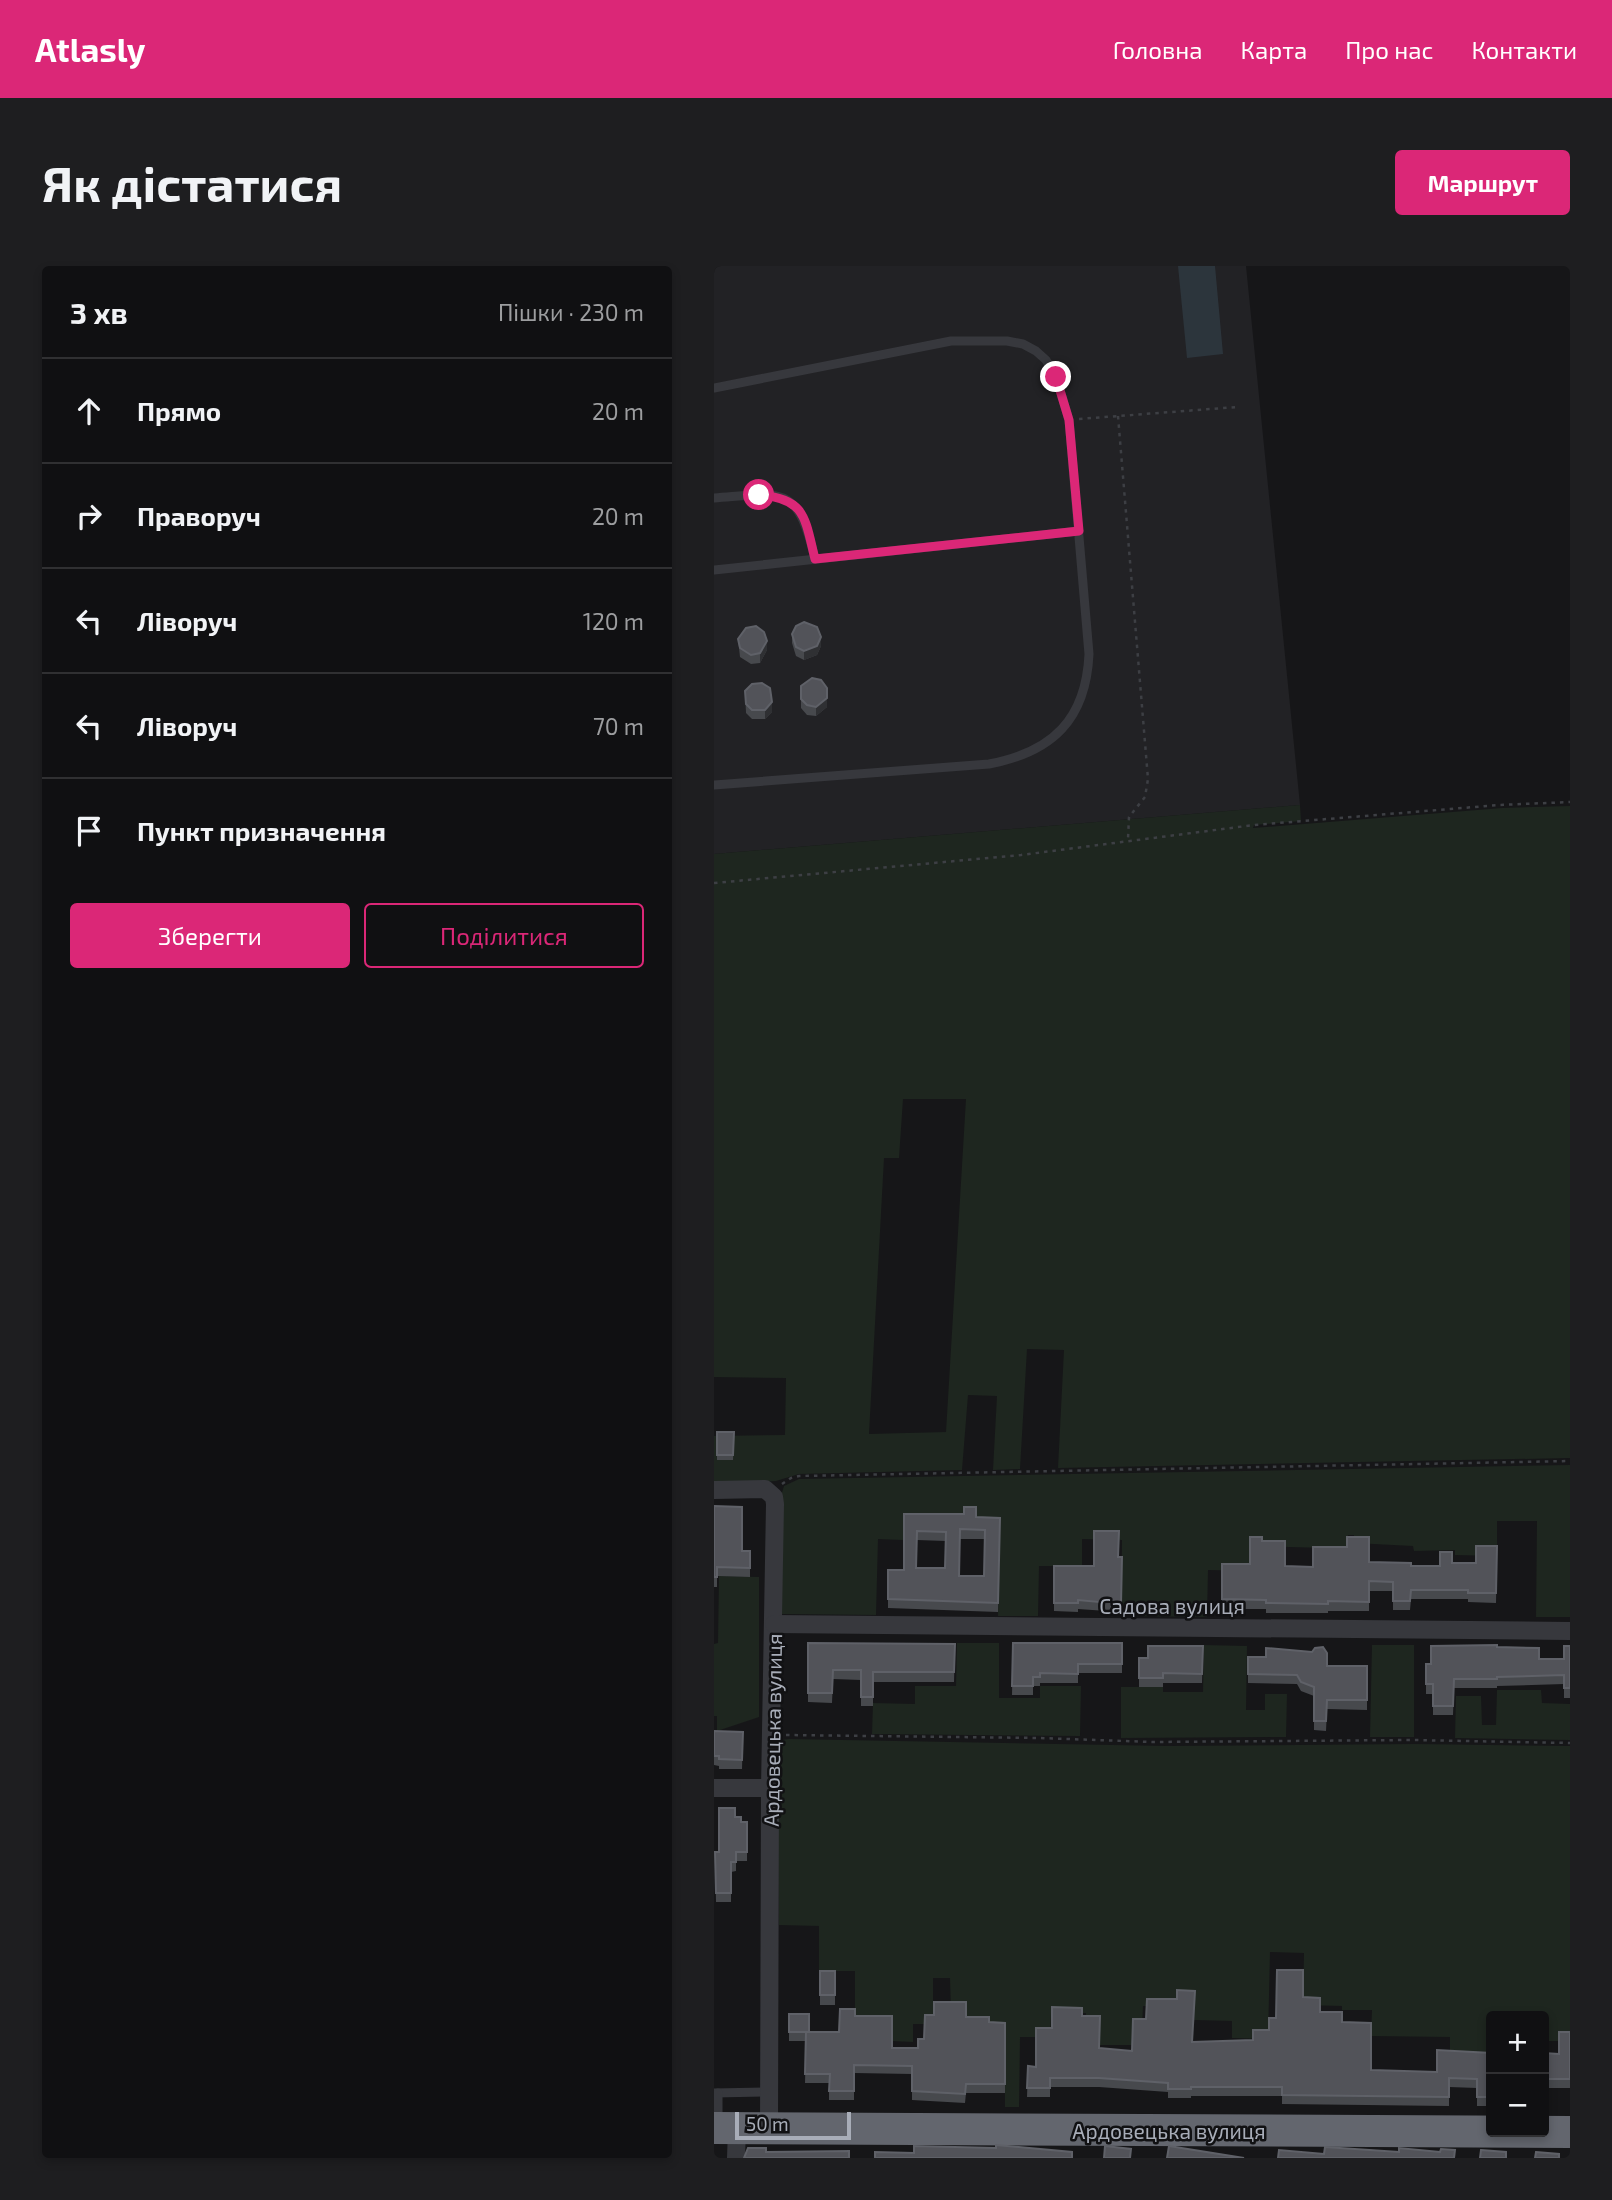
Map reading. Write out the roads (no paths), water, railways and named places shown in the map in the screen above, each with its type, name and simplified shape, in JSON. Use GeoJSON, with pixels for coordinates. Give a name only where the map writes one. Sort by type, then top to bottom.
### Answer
{"type":"FeatureCollection","features":[{"type":"Feature","properties":{"kind":"highway","name":"Ардовецька вулиця"},"geometry":{"type":"LineString","coordinates":[[726,2136],[768,2129],[1570,2132]]}},
{"type":"Feature","properties":{"kind":"street","name":"Ардовецька вулиця"},"geometry":{"type":"LineString","coordinates":[[714,1490],[765,1489],[771,1494],[775,1504],[768,2129]]}},
{"type":"Feature","properties":{"kind":"street","name":"Садова вулиця"},"geometry":{"type":"LineString","coordinates":[[774,1624],[1570,1631]]}},
{"type":"Feature","properties":{"kind":"street"},"geometry":{"type":"LineString","coordinates":[[714,1788],[770,1788]]}},
{"type":"Feature","properties":{"kind":"lane"},"geometry":{"type":"LineString","coordinates":[[714,388],[951,341],[1007,341],[1023,344],[1046,360],[1056,377],[1069,420],[1089,654],[1088,675],[1075,715],[1048,741],[1011,760],[989,764],[714,785]]}},
{"type":"Feature","properties":{"kind":"lane"},"geometry":{"type":"LineString","coordinates":[[714,498],[759,495],[790,500],[807,525],[815,559]]}},
{"type":"Feature","properties":{"kind":"lane"},"geometry":{"type":"LineString","coordinates":[[714,570],[1079,531]]}},
{"type":"Feature","properties":{"kind":"lane"},"geometry":{"type":"LineString","coordinates":[[726,2136],[716,2092],[769,2092]]}}]}
